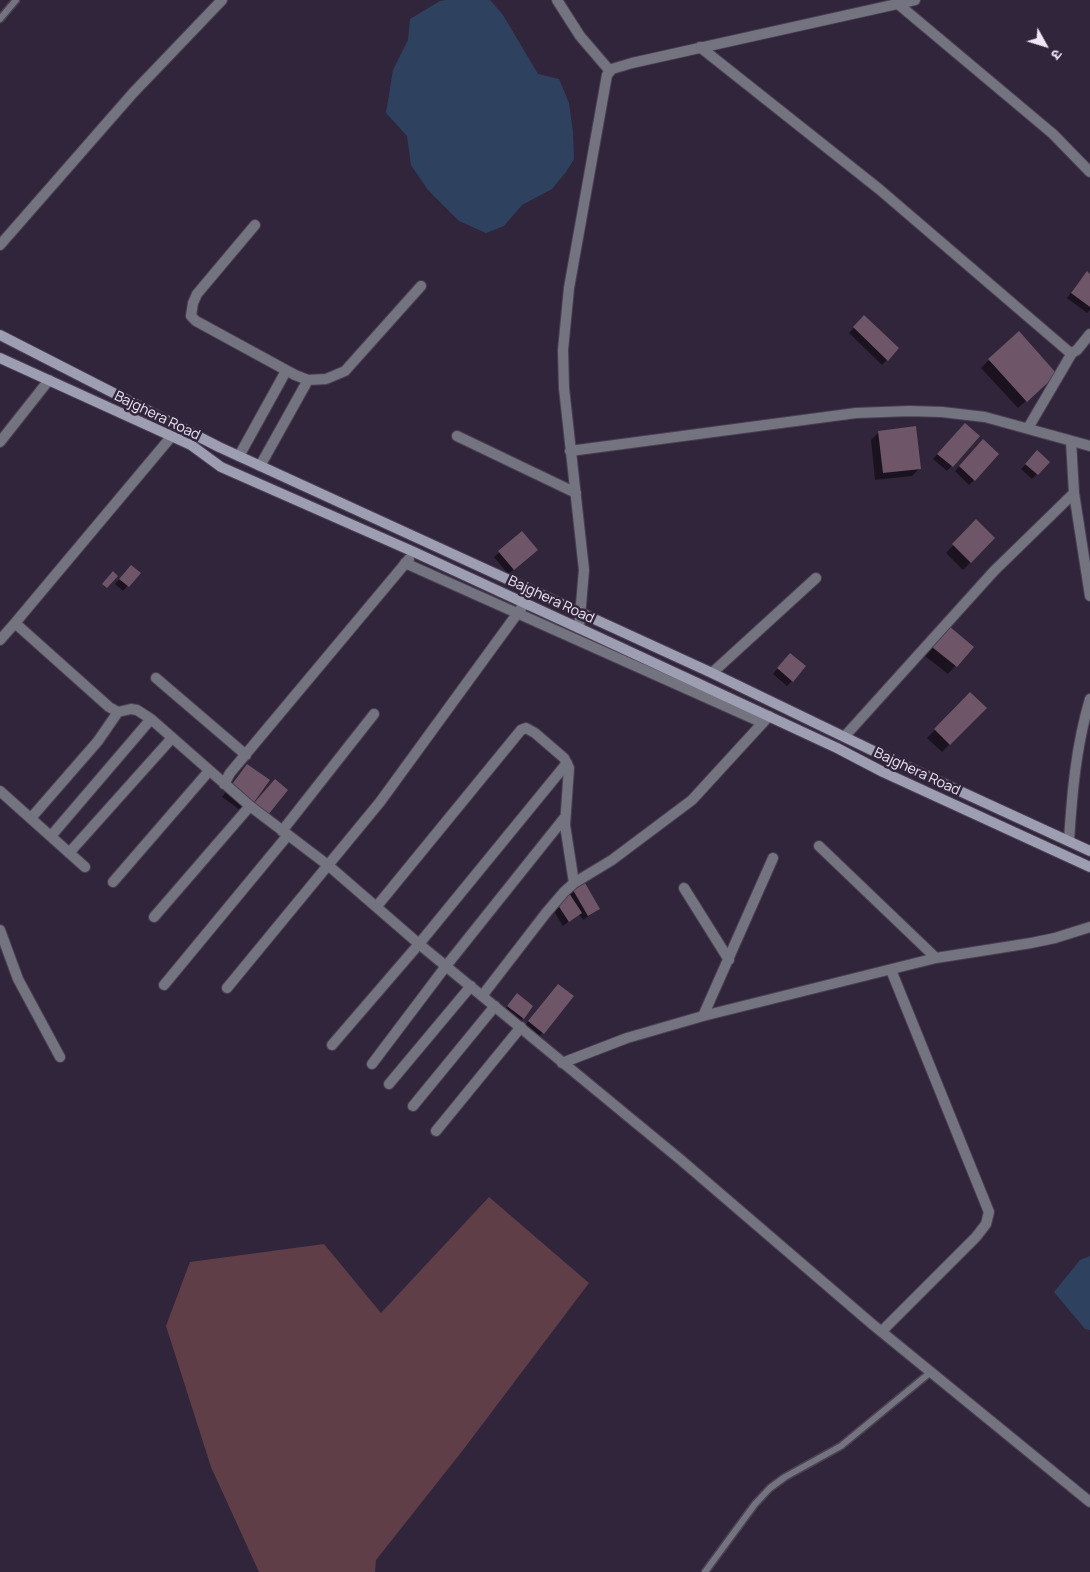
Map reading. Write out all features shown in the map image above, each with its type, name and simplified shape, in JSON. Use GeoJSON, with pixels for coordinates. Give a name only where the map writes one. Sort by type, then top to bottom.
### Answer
{"type":"FeatureCollection","features":[{"type":"Feature","properties":{"kind":"main road","name":"Bajghera Road"},"geometry":{"type":"LineString","coordinates":[[0,334],[219,447],[712,673],[890,759],[1090,851]]}},
{"type":"Feature","properties":{"kind":"main road","name":"Bajghera Road"},"geometry":{"type":"LineString","coordinates":[[0,358],[191,445],[221,467],[525,603],[766,720],[1090,867]]}},
{"type":"Feature","properties":{"kind":"street"},"geometry":{"type":"LineString","coordinates":[[0,245],[134,93],[222,0]]}},
{"type":"Feature","properties":{"kind":"street"},"geometry":{"type":"LineString","coordinates":[[557,0],[580,36],[610,71]]}},
{"type":"Feature","properties":{"kind":"street"},"geometry":{"type":"LineString","coordinates":[[578,628],[584,570],[562,369],[568,297],[606,81],[610,71],[632,63],[700,47],[915,0]]}},
{"type":"Feature","properties":{"kind":"street"},"geometry":{"type":"LineString","coordinates":[[898,4],[1054,134],[1090,172]]}},
{"type":"Feature","properties":{"kind":"street"},"geometry":{"type":"LineString","coordinates":[[700,47],[879,189],[1072,353]]}},
{"type":"Feature","properties":{"kind":"street"},"geometry":{"type":"LineString","coordinates":[[254,226],[197,294],[191,316],[196,321],[286,371],[308,380],[326,380],[346,371],[421,286]]}},
{"type":"Feature","properties":{"kind":"street"},"geometry":{"type":"LineString","coordinates":[[1028,428],[1072,353],[1077,350],[1090,334]]}},
{"type":"Feature","properties":{"kind":"street"},"geometry":{"type":"LineString","coordinates":[[239,456],[286,371]]}},
{"type":"Feature","properties":{"kind":"street"},"geometry":{"type":"LineString","coordinates":[[0,442],[49,380]]}},
{"type":"Feature","properties":{"kind":"street"},"geometry":{"type":"LineString","coordinates":[[260,466],[308,380]]}},
{"type":"Feature","properties":{"kind":"street"},"geometry":{"type":"LineString","coordinates":[[570,450],[856,413],[942,412],[985,418],[1090,446]]}},
{"type":"Feature","properties":{"kind":"street"},"geometry":{"type":"LineString","coordinates":[[457,436],[576,492]]}},
{"type":"Feature","properties":{"kind":"street"},"geometry":{"type":"LineString","coordinates":[[0,640],[16,624],[171,437]]}},
{"type":"Feature","properties":{"kind":"street"},"geometry":{"type":"LineString","coordinates":[[1070,440],[1074,493],[1090,596]]}},
{"type":"Feature","properties":{"kind":"street"},"geometry":{"type":"LineString","coordinates":[[845,736],[994,571],[1074,493]]}},
{"type":"Feature","properties":{"kind":"street"},"geometry":{"type":"LineString","coordinates":[[224,784],[230,773],[414,552]]}},
{"type":"Feature","properties":{"kind":"street"},"geometry":{"type":"LineString","coordinates":[[405,563],[517,614],[766,720],[692,800],[612,860],[574,883],[546,913],[482,996]]}},
{"type":"Feature","properties":{"kind":"street"},"geometry":{"type":"LineString","coordinates":[[712,673],[816,578]]}},
{"type":"Feature","properties":{"kind":"street"},"geometry":{"type":"LineString","coordinates":[[227,988],[329,866],[386,794],[525,603]]}},
{"type":"Feature","properties":{"kind":"street"},"geometry":{"type":"LineString","coordinates":[[16,624],[109,707],[118,712],[131,709],[136,710],[151,719],[250,806],[329,866],[419,944],[522,1027],[882,1331],[1090,1502]]}},
{"type":"Feature","properties":{"kind":"street"},"geometry":{"type":"LineString","coordinates":[[156,678],[246,754]]}},
{"type":"Feature","properties":{"kind":"street"},"geometry":{"type":"LineString","coordinates":[[1069,842],[1072,791],[1079,740],[1090,699]]}},
{"type":"Feature","properties":{"kind":"street"},"geometry":{"type":"LineString","coordinates":[[31,818],[98,742],[118,712]]}},
{"type":"Feature","properties":{"kind":"street"},"geometry":{"type":"LineString","coordinates":[[164,985],[285,833],[374,714]]}},
{"type":"Feature","properties":{"kind":"street"},"geometry":{"type":"LineString","coordinates":[[51,836],[151,719]]}},
{"type":"Feature","properties":{"kind":"street"},"geometry":{"type":"LineString","coordinates":[[377,906],[521,730],[526,728],[530,729],[564,758],[567,764],[569,774],[565,817],[574,883]]}},
{"type":"Feature","properties":{"kind":"street"},"geometry":{"type":"LineString","coordinates":[[69,852],[172,738]]}},
{"type":"Feature","properties":{"kind":"street"},"geometry":{"type":"LineString","coordinates":[[332,1045],[419,944],[567,764]]}},
{"type":"Feature","properties":{"kind":"street"},"geometry":{"type":"LineString","coordinates":[[113,882],[209,771]]}},
{"type":"Feature","properties":{"kind":"street"},"geometry":{"type":"LineString","coordinates":[[0,791],[86,867]]}},
{"type":"Feature","properties":{"kind":"street"},"geometry":{"type":"LineString","coordinates":[[154,917],[250,806]]}},
{"type":"Feature","properties":{"kind":"street"},"geometry":{"type":"LineString","coordinates":[[372,1064],[446,966],[565,817]]}},
{"type":"Feature","properties":{"kind":"street"},"geometry":{"type":"LineString","coordinates":[[819,846],[936,958]]}},
{"type":"Feature","properties":{"kind":"street"},"geometry":{"type":"LineString","coordinates":[[703,1016],[773,858]]}},
{"type":"Feature","properties":{"kind":"street"},"geometry":{"type":"LineString","coordinates":[[684,888],[729,960]]}},
{"type":"Feature","properties":{"kind":"street"},"geometry":{"type":"LineString","coordinates":[[562,1062],[627,1038],[703,1016],[936,958],[1031,943],[1090,927]]}},
{"type":"Feature","properties":{"kind":"street"},"geometry":{"type":"LineString","coordinates":[[0,930],[18,980],[60,1057]]}},
{"type":"Feature","properties":{"kind":"street"},"geometry":{"type":"LineString","coordinates":[[882,1331],[976,1237],[986,1224],[989,1212],[891,970]]}},
{"type":"Feature","properties":{"kind":"street"},"geometry":{"type":"LineString","coordinates":[[389,1084],[471,986]]}},
{"type":"Feature","properties":{"kind":"street"},"geometry":{"type":"LineString","coordinates":[[413,1106],[495,1006]]}},
{"type":"Feature","properties":{"kind":"street"},"geometry":{"type":"LineString","coordinates":[[436,1131],[522,1027]]}},
{"type":"Feature","properties":{"kind":"lane"},"geometry":{"type":"LineString","coordinates":[[0,19],[16,0]]}},
{"type":"Feature","properties":{"kind":"lane"},"geometry":{"type":"LineString","coordinates":[[705,1572],[755,1504],[770,1488],[785,1477],[841,1446],[932,1372]]}},
{"type":"Feature","properties":{"kind":"shaded area"},"geometry":{"type":"Polygon","coordinates":[[[489,1197],[589,1283],[463,1450],[376,1560],[375,1572],[259,1572],[211,1467],[166,1326],[190,1262],[324,1244],[381,1313],[489,1197]]]}},
{"type":"Feature","properties":{"kind":"water"},"geometry":{"type":"Polygon","coordinates":[[[490,0],[503,15],[538,74],[559,79],[569,103],[574,159],[566,172],[552,189],[522,205],[504,226],[486,233],[459,221],[428,190],[411,165],[407,136],[386,113],[393,70],[408,40],[410,19],[440,1],[490,0]]]}},
{"type":"Feature","properties":{"kind":"water"},"geometry":{"type":"Polygon","coordinates":[[[1090,1256],[1090,1330],[1085,1329],[1054,1292],[1080,1260],[1090,1256]]]}},
{"type":"Feature","properties":{"kind":"building"},"geometry":{"type":"Polygon","coordinates":[[[1087,271],[1090,274],[1090,307],[1071,293],[1087,271]]]}},
{"type":"Feature","properties":{"kind":"building"},"geometry":{"type":"Polygon","coordinates":[[[864,315],[899,348],[888,361],[853,327],[864,315]]]}},
{"type":"Feature","properties":{"kind":"building"},"geometry":{"type":"Polygon","coordinates":[[[1019,331],[1057,374],[1027,402],[988,359],[1019,331]]]}},
{"type":"Feature","properties":{"kind":"building"},"geometry":{"type":"Polygon","coordinates":[[[965,423],[980,436],[953,467],[937,454],[965,423]]]}},
{"type":"Feature","properties":{"kind":"building"},"geometry":{"type":"Polygon","coordinates":[[[916,426],[921,469],[883,473],[878,431],[916,426]]]}},
{"type":"Feature","properties":{"kind":"building"},"geometry":{"type":"Polygon","coordinates":[[[983,439],[999,454],[975,481],[959,466],[983,439]]]}},
{"type":"Feature","properties":{"kind":"building"},"geometry":{"type":"Polygon","coordinates":[[[1037,450],[1050,462],[1038,475],[1025,464],[1037,450]]]}},
{"type":"Feature","properties":{"kind":"building"},"geometry":{"type":"Polygon","coordinates":[[[976,519],[995,538],[971,563],[952,544],[976,519]]]}},
{"type":"Feature","properties":{"kind":"building"},"geometry":{"type":"Polygon","coordinates":[[[522,531],[538,550],[514,570],[498,551],[522,531]]]}},
{"type":"Feature","properties":{"kind":"building"},"geometry":{"type":"Polygon","coordinates":[[[131,565],[141,573],[129,587],[119,579],[131,565]]]}},
{"type":"Feature","properties":{"kind":"building"},"geometry":{"type":"Polygon","coordinates":[[[113,571],[118,576],[107,588],[102,584],[113,571]]]}},
{"type":"Feature","properties":{"kind":"building"},"geometry":{"type":"Polygon","coordinates":[[[949,626],[974,647],[957,667],[932,647],[949,626]]]}},
{"type":"Feature","properties":{"kind":"building"},"geometry":{"type":"Polygon","coordinates":[[[790,653],[806,666],[793,682],[777,668],[790,653]]]}},
{"type":"Feature","properties":{"kind":"building"},"geometry":{"type":"Polygon","coordinates":[[[970,692],[987,708],[950,745],[934,729],[970,692]]]}},
{"type":"Feature","properties":{"kind":"building"},"geometry":{"type":"Polygon","coordinates":[[[247,764],[270,780],[252,805],[229,788],[247,764]]]}},
{"type":"Feature","properties":{"kind":"building"},"geometry":{"type":"Polygon","coordinates":[[[275,779],[288,790],[268,815],[254,803],[275,779]]]}},
{"type":"Feature","properties":{"kind":"building"},"geometry":{"type":"Polygon","coordinates":[[[585,883],[600,909],[588,916],[573,890],[585,883]]]}},
{"type":"Feature","properties":{"kind":"building"},"geometry":{"type":"Polygon","coordinates":[[[569,893],[582,913],[569,922],[556,902],[569,893]]]}},
{"type":"Feature","properties":{"kind":"building"},"geometry":{"type":"Polygon","coordinates":[[[558,984],[574,996],[544,1034],[528,1021],[558,984]]]}},
{"type":"Feature","properties":{"kind":"building"},"geometry":{"type":"Polygon","coordinates":[[[517,993],[533,1006],[524,1019],[507,1006],[517,993]]]}}]}
